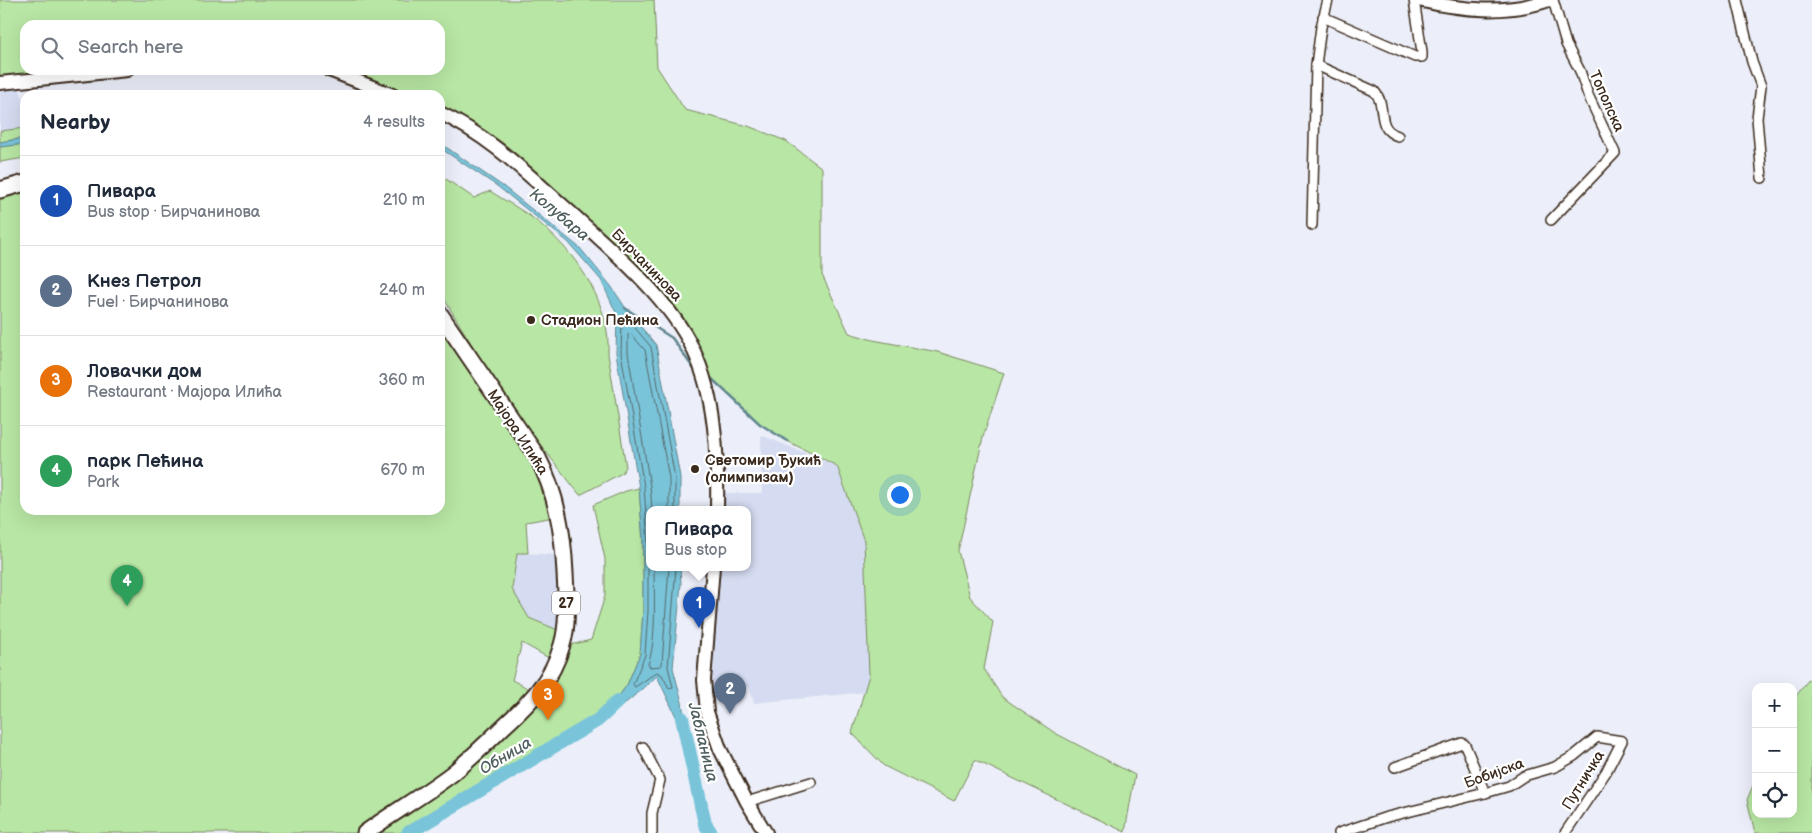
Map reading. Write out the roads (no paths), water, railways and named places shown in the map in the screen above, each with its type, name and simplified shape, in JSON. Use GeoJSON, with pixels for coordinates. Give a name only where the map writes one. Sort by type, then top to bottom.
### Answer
{"type":"FeatureCollection","features":[{"type":"Feature","properties":{"kind":"main road"},"geometry":{"type":"LineString","coordinates":[[1416,0],[1459,8],[1486,10],[1517,7],[1549,0]]}},
{"type":"Feature","properties":{"kind":"main road"},"geometry":{"type":"LineString","coordinates":[[0,83],[78,75]]}},
{"type":"Feature","properties":{"kind":"main road"},"geometry":{"type":"LineString","coordinates":[[342,75],[380,90]]}},
{"type":"Feature","properties":{"kind":"main road","name":"Бирчанинова"},"geometry":{"type":"LineString","coordinates":[[445,115],[463,124],[498,148],[614,252],[675,319],[693,348],[700,364],[707,392],[714,432],[716,506]]}},
{"type":"Feature","properties":{"kind":"main road"},"geometry":{"type":"LineString","coordinates":[[0,190],[20,184]]}},
{"type":"Feature","properties":{"kind":"main road","name":"Мајора Илића"},"geometry":{"type":"LineString","coordinates":[[365,833],[454,772],[526,706],[544,686],[552,672],[565,633],[566,608],[563,544],[560,516],[549,481],[537,456],[445,321]]}},
{"type":"Feature","properties":{"kind":"main road"},"geometry":{"type":"LineString","coordinates":[[713,571],[704,680],[705,701],[709,721],[715,738],[766,833]]}},
{"type":"Feature","properties":{"kind":"street"},"geometry":{"type":"LineString","coordinates":[[1312,225],[1316,65],[1323,17],[1328,0]]}},
{"type":"Feature","properties":{"kind":"street"},"geometry":{"type":"LineString","coordinates":[[1323,17],[1420,58],[1422,57],[1422,52],[1416,0]]}},
{"type":"Feature","properties":{"kind":"street","name":"Тополска"},"geometry":{"type":"LineString","coordinates":[[1551,220],[1616,153],[1566,44],[1553,0]]}},
{"type":"Feature","properties":{"kind":"street"},"geometry":{"type":"LineString","coordinates":[[1737,0],[1752,62],[1761,86],[1757,118],[1762,178]]}},
{"type":"Feature","properties":{"kind":"street"},"geometry":{"type":"LineString","coordinates":[[1316,65],[1374,91],[1377,94],[1385,126],[1389,131],[1398,136]]}},
{"type":"Feature","properties":{"kind":"street","name":"Бобијска"},"geometry":{"type":"LineString","coordinates":[[1339,833],[1387,818],[1509,786],[1524,776],[1555,767],[1574,756],[1597,737],[1622,741]]}},
{"type":"Feature","properties":{"kind":"street","name":"Путничка"},"geometry":{"type":"LineString","coordinates":[[1565,833],[1606,772],[1622,741]]}},
{"type":"Feature","properties":{"kind":"street"},"geometry":{"type":"LineString","coordinates":[[1395,767],[1462,743],[1485,793]]}},
{"type":"Feature","properties":{"kind":"street"},"geometry":{"type":"LineString","coordinates":[[644,747],[660,780],[652,813],[652,833]]}},
{"type":"Feature","properties":{"kind":"street"},"geometry":{"type":"LineString","coordinates":[[748,802],[811,782]]}},
{"type":"Feature","properties":{"kind":"water"},"geometry":{"type":"Polygon","coordinates":[[[20,139],[20,145],[0,147],[0,142],[20,139]]]}},
{"type":"Feature","properties":{"kind":"water"},"geometry":{"type":"Polygon","coordinates":[[[445,146],[504,187],[580,248],[656,345],[680,477],[680,506],[646,506],[646,571],[680,571],[681,584],[673,668],[682,702],[688,742],[657,676],[628,701],[601,720],[627,685],[640,654],[643,611],[643,541],[639,488],[616,353],[617,315],[601,280],[568,242],[497,186],[445,151],[445,146]]]}},
{"type":"Feature","properties":{"kind":"waterway"},"geometry":{"type":"LineString","coordinates":[[625,308],[672,338],[696,372]]}},
{"type":"Feature","properties":{"kind":"waterway"},"geometry":{"type":"LineString","coordinates":[[709,378],[760,424],[787,441]]}},
{"type":"Feature","properties":{"kind":"waterway","name":"Обница"},"geometry":{"type":"LineString","coordinates":[[408,833],[598,720],[618,701]]}},
{"type":"Feature","properties":{"kind":"waterway","name":"Јабланица"},"geometry":{"type":"LineString","coordinates":[[682,718],[705,824],[711,833]]}},
{"type":"Feature","properties":{"kind":"place","name":"Стадион Пећина"},"geometry":{"type":"Point","coordinates":[531,320]}},
{"type":"Feature","properties":{"kind":"place","name":"Светомир Ђукић (олимпизам)"},"geometry":{"type":"Point","coordinates":[695,469]}},
{"type":"Feature","properties":{"kind":"place","name":"парк Пећина"},"geometry":{"type":"Point","coordinates":[127,606]}},
{"type":"Feature","properties":{"kind":"place","name":"Пивара"},"geometry":{"type":"Point","coordinates":[699,628]}},
{"type":"Feature","properties":{"kind":"place","name":"Кнез Петрол"},"geometry":{"type":"Point","coordinates":[730,714]}},
{"type":"Feature","properties":{"kind":"place","name":"Ловачки дом"},"geometry":{"type":"Point","coordinates":[548,720]}},
{"type":"Feature","properties":{"kind":"water label","name":"Колубара"},"geometry":{"type":"Point","coordinates":[560,214]}}]}
